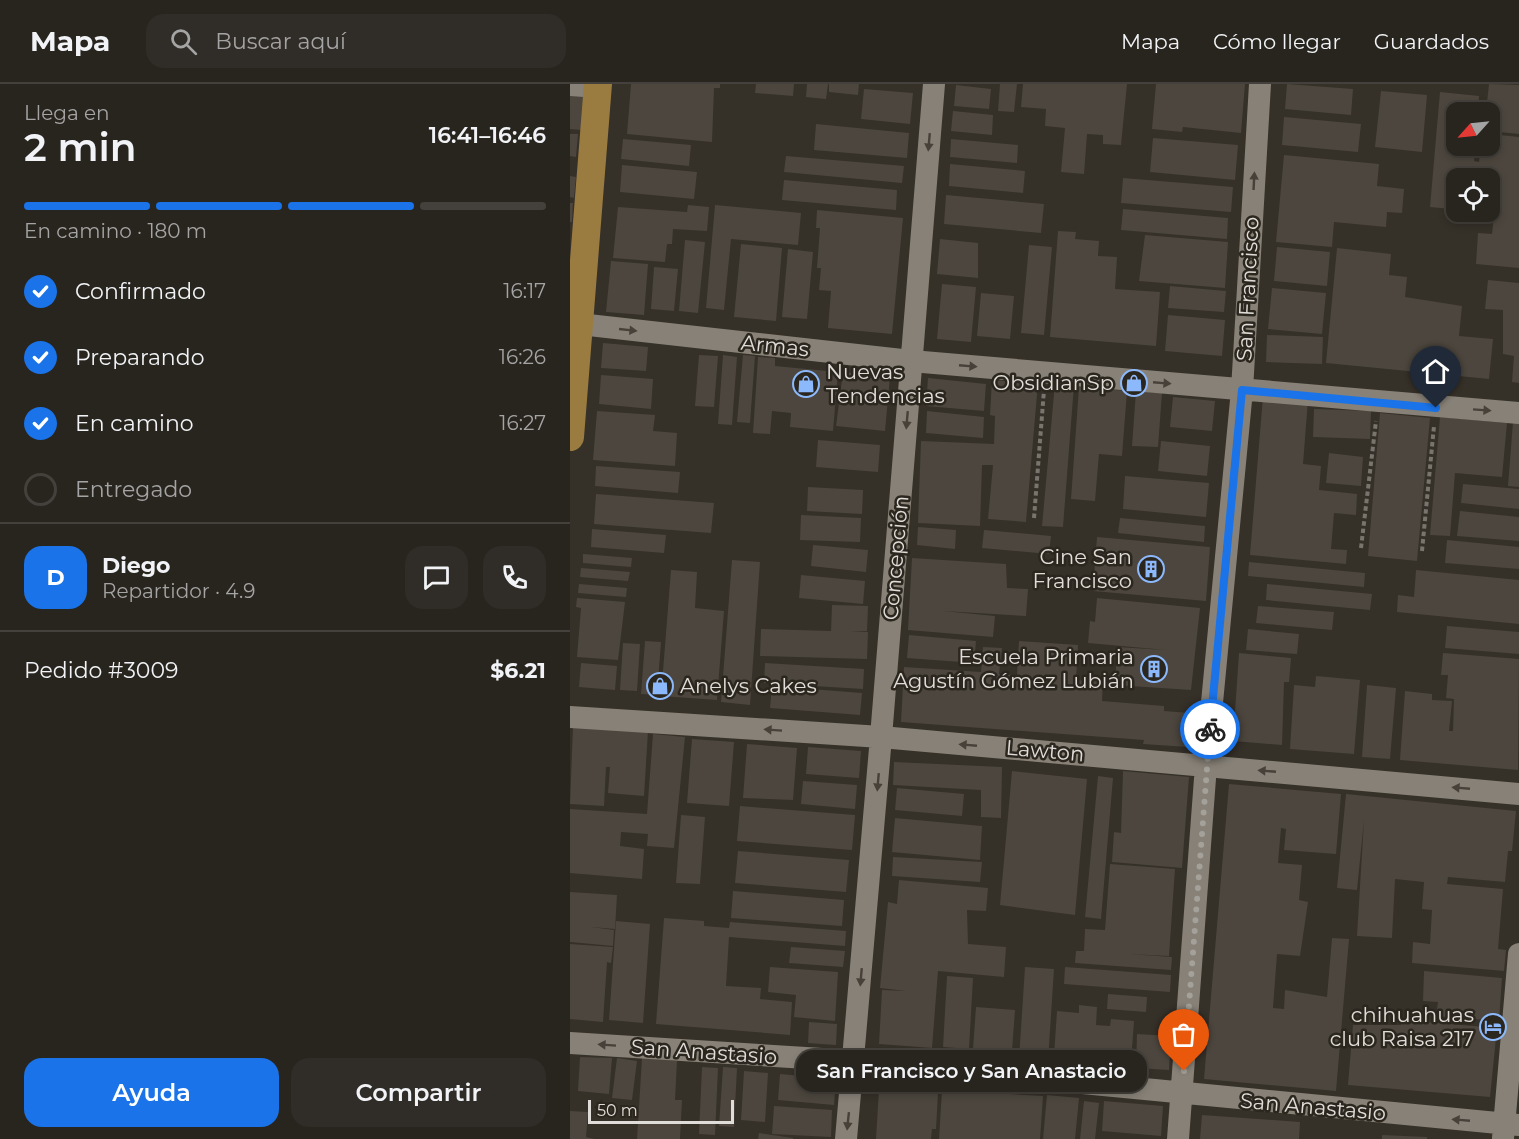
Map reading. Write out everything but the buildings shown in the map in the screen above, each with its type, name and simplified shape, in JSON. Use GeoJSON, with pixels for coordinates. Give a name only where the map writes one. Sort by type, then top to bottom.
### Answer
{"type":"FeatureCollection","features":[{"type":"Feature","properties":{"kind":"main road"},"geometry":{"type":"LineString","coordinates":[[570,437],[589,85]]}},
{"type":"Feature","properties":{"kind":"street","name":"Concepción"},"geometry":{"type":"LineString","coordinates":[[846,1139],[934,84]]}},
{"type":"Feature","properties":{"kind":"street","name":"San Francisco"},"geometry":{"type":"LineString","coordinates":[[1178,1139],[1206,765],[1242,390],[1260,84]]}},
{"type":"Feature","properties":{"kind":"street","name":"Armas"},"geometry":{"type":"LineString","coordinates":[[575,324],[911,361],[1436,408],[1519,413]]}},
{"type":"Feature","properties":{"kind":"street","name":"Lawton"},"geometry":{"type":"LineString","coordinates":[[570,717],[881,737],[1519,794]]}},
{"type":"Feature","properties":{"kind":"street"},"geometry":{"type":"LineString","coordinates":[[1508,1129],[1519,954]]}},
{"type":"Feature","properties":{"kind":"street","name":"San Anastasio"},"geometry":{"type":"LineString","coordinates":[[570,1043],[854,1061],[1508,1129]]}},
{"type":"Feature","properties":{"kind":"path"},"geometry":{"type":"LineString","coordinates":[[1034,518],[1046,373]]}},
{"type":"Feature","properties":{"kind":"path"},"geometry":{"type":"LineString","coordinates":[[1361,548],[1378,402]]}},
{"type":"Feature","properties":{"kind":"path"},"geometry":{"type":"LineString","coordinates":[[1422,551],[1436,408]]}},
{"type":"Feature","properties":{"kind":"way so far"},"geometry":{"type":"LineString","coordinates":[[1184,1071],[1210,729]]}},
{"type":"Feature","properties":{"kind":"place","name":"ObsidianSp"},"geometry":{"type":"Point","coordinates":[1134,383]}},
{"type":"Feature","properties":{"kind":"place","name":"Nuevas Tendencias"},"geometry":{"type":"Point","coordinates":[806,384]}},
{"type":"Feature","properties":{"kind":"place","name":"Cine San Francisco"},"geometry":{"type":"Point","coordinates":[1151,569]}},
{"type":"Feature","properties":{"kind":"place","name":"Escuela Primaria Agustín Gómez Lubián"},"geometry":{"type":"Point","coordinates":[1154,669]}},
{"type":"Feature","properties":{"kind":"place","name":"Anelys Cakes"},"geometry":{"type":"Point","coordinates":[660,686]}},
{"type":"Feature","properties":{"kind":"place","name":"chihuahuas club Raisa 217"},"geometry":{"type":"Point","coordinates":[1493,1027]}},
{"type":"Feature","properties":{"kind":"place","name":"San Francisco y San Anastacio"},"geometry":{"type":"Point","coordinates":[1184,1071]}},
{"type":"Feature","properties":{"kind":"route"},"geometry":{"type":"LineString","coordinates":[[1210,729],[1242,390],[1436,408]]}}]}
